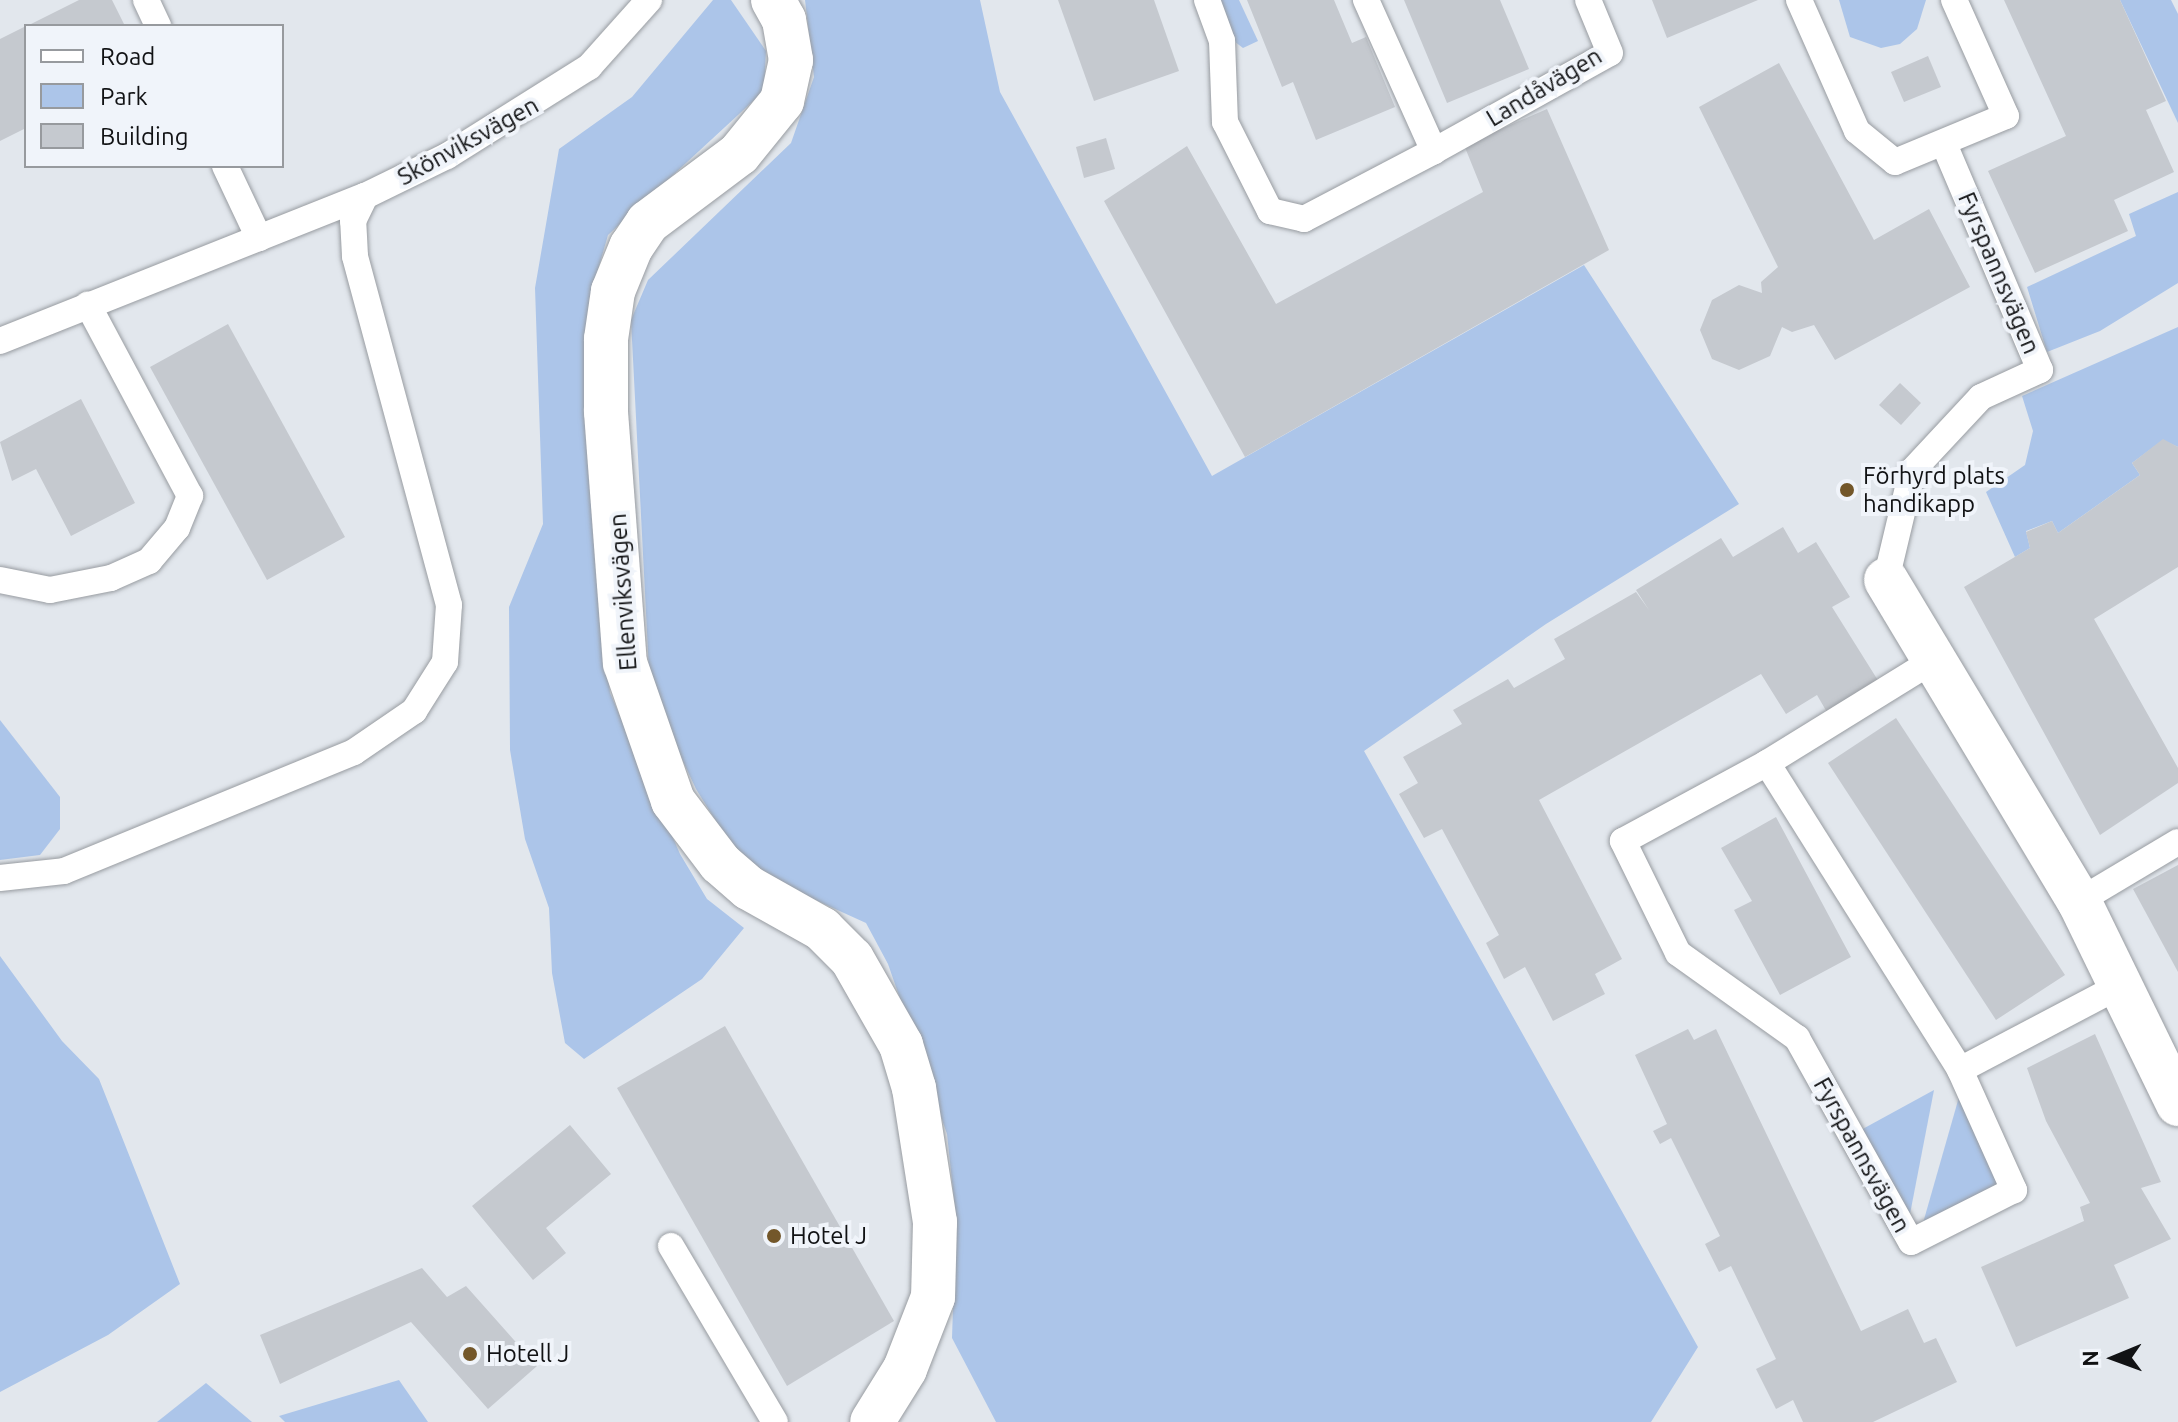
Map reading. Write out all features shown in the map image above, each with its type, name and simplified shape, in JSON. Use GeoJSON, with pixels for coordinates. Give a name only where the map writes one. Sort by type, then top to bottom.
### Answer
{"type":"FeatureCollection","features":[{"type":"Feature","properties":{"kind":"street","name":"Ellenviksvägen"},"geometry":{"type":"LineString","coordinates":[[773,0],[784,20],[791,60],[782,101],[739,154],[648,222],[631,247],[611,303],[606,412],[625,663],[673,801],[694,837],[729,871],[822,929],[852,959],[901,1045],[914,1088],[935,1222],[933,1297],[905,1369],[872,1422]]}},
{"type":"Feature","properties":{"kind":"street","name":"Fyrspannsvägen"},"geometry":{"type":"LineString","coordinates":[[1886,580],[2079,901],[2178,1104]]}},
{"type":"Feature","properties":{"kind":"lane"},"geometry":{"type":"LineString","coordinates":[[146,0],[157,24]]}},
{"type":"Feature","properties":{"kind":"lane","name":"Skönviksvägen"},"geometry":{"type":"LineString","coordinates":[[0,341],[365,196],[552,94],[589,67],[649,0]]}},
{"type":"Feature","properties":{"kind":"lane","name":"Landåvägen"},"geometry":{"type":"LineString","coordinates":[[1207,0],[1222,41],[1225,122],[1270,211],[1304,219],[1610,53],[1588,0]]}},
{"type":"Feature","properties":{"kind":"lane"},"geometry":{"type":"LineString","coordinates":[[1366,0],[1434,151]]}},
{"type":"Feature","properties":{"kind":"lane"},"geometry":{"type":"LineString","coordinates":[[1799,0],[1857,131],[1895,162],[2006,116],[1954,0]]}},
{"type":"Feature","properties":{"kind":"lane","name":"Fyrspannsvägen"},"geometry":{"type":"LineString","coordinates":[[1886,580],[1912,471],[1981,397],[2040,370],[1944,144]]}},
{"type":"Feature","properties":{"kind":"lane"},"geometry":{"type":"LineString","coordinates":[[226,168],[259,238]]}},
{"type":"Feature","properties":{"kind":"lane"},"geometry":{"type":"LineString","coordinates":[[0,878],[64,871],[354,752],[405,718],[432,687],[450,638],[449,605],[355,256],[353,221],[365,196]]}},
{"type":"Feature","properties":{"kind":"lane"},"geometry":{"type":"LineString","coordinates":[[0,580],[50,590],[124,572],[159,550],[177,528],[190,496],[88,305]]}},
{"type":"Feature","properties":{"kind":"lane","name":"Fyrspannsvägen"},"geometry":{"type":"LineString","coordinates":[[1767,763],[1960,1070],[2014,1190],[1911,1242],[1797,1038],[1678,953],[1623,841],[1767,763],[1932,661]]}},
{"type":"Feature","properties":{"kind":"lane"},"geometry":{"type":"LineString","coordinates":[[2079,901],[2178,842]]}},
{"type":"Feature","properties":{"kind":"lane"},"geometry":{"type":"LineString","coordinates":[[1960,1070],[2119,986]]}},
{"type":"Feature","properties":{"kind":"lane"},"geometry":{"type":"LineString","coordinates":[[671,1246],[775,1422]]}},
{"type":"Feature","properties":{"kind":"green space"},"geometry":{"type":"Polygon","coordinates":[[[713,0],[731,0],[766,51],[764,91],[608,235],[589,301],[588,430],[610,693],[680,854],[707,899],[744,928],[702,979],[584,1059],[565,1043],[552,973],[549,908],[525,839],[510,750],[509,607],[543,524],[535,288],[559,149],[632,97],[713,0]]]}},
{"type":"Feature","properties":{"kind":"green space"},"geometry":{"type":"Polygon","coordinates":[[[805,0],[980,0],[1000,92],[1212,476],[1584,265],[1739,504],[1546,624],[1364,751],[1698,1347],[1651,1422],[996,1422],[952,1338],[956,1219],[947,1134],[888,964],[866,923],[745,868],[696,789],[650,691],[631,320],[648,280],[791,143],[814,77],[805,0]]]}},
{"type":"Feature","properties":{"kind":"green space"},"geometry":{"type":"Polygon","coordinates":[[[1215,0],[1239,0],[1258,41],[1243,48],[1226,35],[1215,0]]]}},
{"type":"Feature","properties":{"kind":"green space"},"geometry":{"type":"Polygon","coordinates":[[[1839,0],[1926,0],[1917,29],[1900,44],[1881,48],[1850,37],[1839,0]]]}},
{"type":"Feature","properties":{"kind":"green space"},"geometry":{"type":"Polygon","coordinates":[[[2120,0],[2171,0],[2178,14],[2178,123],[2120,0]]]}},
{"type":"Feature","properties":{"kind":"green space"},"geometry":{"type":"Polygon","coordinates":[[[2178,192],[2178,283],[2100,331],[2047,352],[2027,287],[2136,236],[2129,214],[2178,192]]]}},
{"type":"Feature","properties":{"kind":"green space"},"geometry":{"type":"Polygon","coordinates":[[[2178,327],[2178,447],[2163,440],[2132,463],[2140,475],[2058,533],[2052,521],[2026,531],[2030,548],[2015,557],[1986,492],[2025,465],[2033,431],[2022,396],[2178,327]]]}},
{"type":"Feature","properties":{"kind":"green space"},"geometry":{"type":"Polygon","coordinates":[[[0,720],[60,797],[60,829],[40,855],[0,860],[0,720]]]}},
{"type":"Feature","properties":{"kind":"green space"},"geometry":{"type":"Polygon","coordinates":[[[0,956],[62,1041],[99,1079],[180,1284],[108,1335],[0,1392],[0,956]]]}},
{"type":"Feature","properties":{"kind":"green space"},"geometry":{"type":"Polygon","coordinates":[[[1934,1090],[1910,1214],[1859,1131],[1934,1090]]]}},
{"type":"Feature","properties":{"kind":"green space"},"geometry":{"type":"Polygon","coordinates":[[[1959,1097],[1998,1185],[1923,1223],[1959,1097]]]}},
{"type":"Feature","properties":{"kind":"green space"},"geometry":{"type":"Polygon","coordinates":[[[399,1380],[428,1422],[285,1422],[279,1416],[399,1380]]]}},
{"type":"Feature","properties":{"kind":"green space"},"geometry":{"type":"Polygon","coordinates":[[[206,1383],[252,1422],[157,1422],[206,1383]]]}},
{"type":"Feature","properties":{"kind":"building"},"geometry":{"type":"Polygon","coordinates":[[[79,0],[112,0],[124,24],[31,24],[79,0]]]}},
{"type":"Feature","properties":{"kind":"building"},"geometry":{"type":"Polygon","coordinates":[[[1058,0],[1154,0],[1179,71],[1094,101],[1058,0]]]}},
{"type":"Feature","properties":{"kind":"building"},"geometry":{"type":"Polygon","coordinates":[[[1247,0],[1334,0],[1352,43],[1366,37],[1395,107],[1316,140],[1293,82],[1282,87],[1247,0]]]}},
{"type":"Feature","properties":{"kind":"building"},"geometry":{"type":"Polygon","coordinates":[[[1404,0],[1500,0],[1529,69],[1447,103],[1404,0]]]}},
{"type":"Feature","properties":{"kind":"building"},"geometry":{"type":"Polygon","coordinates":[[[1652,0],[1758,0],[1667,38],[1652,0]]]}},
{"type":"Feature","properties":{"kind":"building"},"geometry":{"type":"Polygon","coordinates":[[[2004,0],[2120,0],[2166,101],[2146,110],[2174,172],[2114,200],[2128,231],[2035,273],[1988,171],[2066,136],[2004,0]]]}},
{"type":"Feature","properties":{"kind":"building"},"geometry":{"type":"Polygon","coordinates":[[[24,27],[24,129],[0,141],[0,39],[24,27]]]}},
{"type":"Feature","properties":{"kind":"building"},"geometry":{"type":"Polygon","coordinates":[[[1928,56],[1941,87],[1904,102],[1891,72],[1928,56]]]}},
{"type":"Feature","properties":{"kind":"building"},"geometry":{"type":"Polygon","coordinates":[[[1779,63],[1874,240],[1929,209],[1970,287],[1835,360],[1814,325],[1792,332],[1782,327],[1770,356],[1739,370],[1712,359],[1700,330],[1712,300],[1739,285],[1762,293],[1761,282],[1778,267],[1699,107],[1779,63]]]}},
{"type":"Feature","properties":{"kind":"building"},"geometry":{"type":"Polygon","coordinates":[[[1547,109],[1609,250],[1245,457],[1104,201],[1187,146],[1276,304],[1483,192],[1464,145],[1547,109]]]}},
{"type":"Feature","properties":{"kind":"building"},"geometry":{"type":"Polygon","coordinates":[[[1106,138],[1115,169],[1084,178],[1076,147],[1106,138]]]}},
{"type":"Feature","properties":{"kind":"building"},"geometry":{"type":"Polygon","coordinates":[[[228,324],[345,537],[267,580],[150,367],[228,324]]]}},
{"type":"Feature","properties":{"kind":"building"},"geometry":{"type":"Polygon","coordinates":[[[1900,383],[1921,403],[1901,425],[1879,405],[1900,383]]]}},
{"type":"Feature","properties":{"kind":"building"},"geometry":{"type":"Polygon","coordinates":[[[81,399],[135,503],[71,536],[36,469],[12,481],[0,442],[81,399]]]}},
{"type":"Feature","properties":{"kind":"building"},"geometry":{"type":"Polygon","coordinates":[[[2163,439],[2178,447],[2178,567],[2094,619],[2178,768],[2178,783],[2100,835],[1964,587],[2030,548],[2026,532],[2052,521],[2058,533],[2140,475],[2132,463],[2163,439]]]}},
{"type":"Feature","properties":{"kind":"building"},"geometry":{"type":"Polygon","coordinates":[[[1783,527],[1798,553],[1816,542],[1850,597],[1832,607],[1879,682],[1828,714],[1817,695],[1786,714],[1761,674],[1539,800],[1622,959],[1595,974],[1605,994],[1553,1021],[1525,967],[1504,979],[1486,943],[1499,935],[1442,829],[1424,838],[1399,794],[1418,783],[1403,757],[1462,724],[1453,710],[1508,679],[1514,688],[1565,659],[1554,639],[1636,592],[1649,610],[1636,590],[1721,538],[1733,557],[1783,527]]]}},
{"type":"Feature","properties":{"kind":"building"},"geometry":{"type":"Polygon","coordinates":[[[1896,718],[2065,975],[1996,1020],[1828,763],[1896,718]]]}},
{"type":"Feature","properties":{"kind":"building"},"geometry":{"type":"Polygon","coordinates":[[[1776,817],[1851,957],[1780,995],[1734,910],[1752,901],[1721,848],[1776,817]]]}},
{"type":"Feature","properties":{"kind":"building"},"geometry":{"type":"Polygon","coordinates":[[[2178,865],[2178,972],[2133,889],[2178,865]]]}},
{"type":"Feature","properties":{"kind":"building","name":"Hotel J"},"geometry":{"type":"Polygon","coordinates":[[[725,1026],[894,1321],[787,1386],[617,1088],[725,1026]]]}},
{"type":"Feature","properties":{"kind":"building"},"geometry":{"type":"Polygon","coordinates":[[[1688,1029],[1694,1040],[1716,1029],[1861,1331],[1908,1309],[1924,1343],[1936,1338],[1957,1382],[1873,1422],[1803,1422],[1793,1400],[1776,1409],[1756,1369],[1776,1359],[1731,1266],[1719,1272],[1705,1244],[1720,1236],[1671,1138],[1660,1144],[1653,1131],[1667,1124],[1635,1055],[1688,1029]]]}},
{"type":"Feature","properties":{"kind":"building"},"geometry":{"type":"Polygon","coordinates":[[[2095,1034],[2161,1182],[2141,1188],[2171,1239],[2114,1265],[2129,1298],[2016,1347],[1981,1267],[2084,1221],[2080,1207],[2090,1203],[2046,1121],[2027,1068],[2095,1034]]]}},
{"type":"Feature","properties":{"kind":"building"},"geometry":{"type":"Polygon","coordinates":[[[570,1125],[611,1174],[546,1228],[566,1253],[533,1280],[472,1206],[570,1125]]]}},
{"type":"Feature","properties":{"kind":"building"},"geometry":{"type":"Polygon","coordinates":[[[422,1268],[447,1297],[466,1286],[537,1366],[488,1409],[411,1322],[280,1384],[260,1335],[422,1268]]]}},
{"type":"Feature","properties":{"kind":"place","name":"Förhyrd plats handikapp"},"geometry":{"type":"Point","coordinates":[1847,490]}},
{"type":"Feature","properties":{"kind":"place","name":"Hotel J"},"geometry":{"type":"Point","coordinates":[774,1236]}},
{"type":"Feature","properties":{"kind":"place","name":"Hotell J"},"geometry":{"type":"Point","coordinates":[470,1354]}}]}
